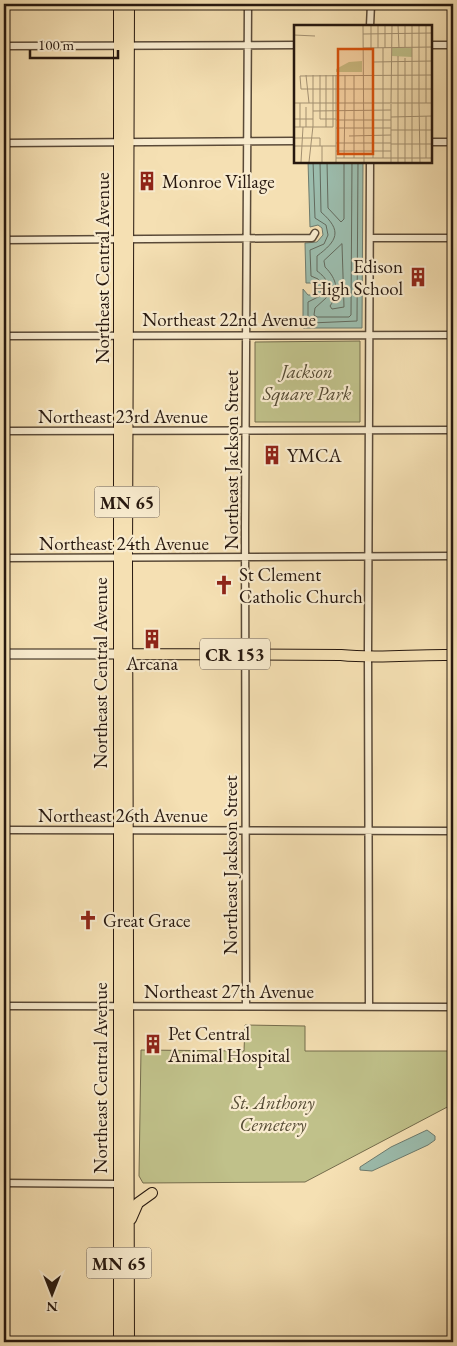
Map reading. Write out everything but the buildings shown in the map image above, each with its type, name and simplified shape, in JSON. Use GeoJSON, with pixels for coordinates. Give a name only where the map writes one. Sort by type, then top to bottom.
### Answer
{"type":"FeatureCollection","features":[{"type":"Feature","properties":{"kind":"main road","name":"Northeast Central Avenue"},"geometry":{"type":"LineString","coordinates":[[119,4],[124,46],[123,1006],[129,1234],[129,1342]]}},
{"type":"Feature","properties":{"kind":"main road","name":"Northeast Central Avenue"},"geometry":{"type":"LineString","coordinates":[[124,46],[129,4]]}},
{"type":"Feature","properties":{"kind":"main road","name":"CR 153"},"geometry":{"type":"LineString","coordinates":[[4,654],[453,655]]}},
{"type":"Feature","properties":{"kind":"main road","name":"Northeast Central Avenue"},"geometry":{"type":"LineString","coordinates":[[119,1342],[118,1184],[123,1006]]}},
{"type":"Feature","properties":{"kind":"main road"},"geometry":{"type":"LineString","coordinates":[[129,1234],[131,1218],[135,1208],[152,1193]]}},
{"type":"Feature","properties":{"kind":"street","name":"Northeast Jackson Street"},"geometry":{"type":"LineString","coordinates":[[246,1006],[244,829],[248,4]]}},
{"type":"Feature","properties":{"kind":"street"},"geometry":{"type":"LineString","coordinates":[[370,25],[371,4]]}},
{"type":"Feature","properties":{"kind":"street"},"geometry":{"type":"LineString","coordinates":[[432,45],[453,45]]}},
{"type":"Feature","properties":{"kind":"street"},"geometry":{"type":"LineString","coordinates":[[4,46],[294,46]]}},
{"type":"Feature","properties":{"kind":"street"},"geometry":{"type":"LineString","coordinates":[[4,143],[294,141]]}},
{"type":"Feature","properties":{"kind":"street"},"geometry":{"type":"LineString","coordinates":[[432,142],[453,142]]}},
{"type":"Feature","properties":{"kind":"street"},"geometry":{"type":"LineString","coordinates":[[369,1007],[368,430],[370,162]]}},
{"type":"Feature","properties":{"kind":"street"},"geometry":{"type":"LineString","coordinates":[[4,240],[312,238],[315,233]]}},
{"type":"Feature","properties":{"kind":"street"},"geometry":{"type":"LineString","coordinates":[[370,238],[453,238]]}},
{"type":"Feature","properties":{"kind":"street","name":"Northeast 22nd Avenue"},"geometry":{"type":"LineString","coordinates":[[4,336],[124,334],[453,335]]}},
{"type":"Feature","properties":{"kind":"street","name":"Northeast 23rd Avenue"},"geometry":{"type":"LineString","coordinates":[[4,431],[453,430]]}},
{"type":"Feature","properties":{"kind":"street","name":"Northeast 24th Avenue"},"geometry":{"type":"LineString","coordinates":[[4,558],[368,558],[453,556]]}},
{"type":"Feature","properties":{"kind":"street","name":"Northeast 26th Avenue"},"geometry":{"type":"LineString","coordinates":[[4,830],[244,829],[453,831]]}},
{"type":"Feature","properties":{"kind":"street","name":"Northeast 27th Avenue"},"geometry":{"type":"LineString","coordinates":[[4,1006],[453,1007]]}},
{"type":"Feature","properties":{"kind":"street"},"geometry":{"type":"LineString","coordinates":[[4,1183],[118,1184]]}},
{"type":"Feature","properties":{"kind":"green space","name":"Jackson Square Park"},"geometry":{"type":"Polygon","coordinates":[[[360,341],[360,422],[255,422],[255,342],[360,341]]]}},
{"type":"Feature","properties":{"kind":"green space","name":"St. Anthony Cemetery"},"geometry":{"type":"Polygon","coordinates":[[[245,1025],[305,1026],[305,1051],[453,1051],[453,1104],[305,1182],[143,1183],[139,1176],[141,1050],[244,1051],[245,1025]]]}},
{"type":"Feature","properties":{"kind":"water"},"geometry":{"type":"Polygon","coordinates":[[[308,162],[363,162],[362,328],[303,328],[303,289],[308,295],[313,295],[317,292],[317,286],[314,283],[306,283],[305,243],[317,242],[323,235],[322,228],[318,225],[310,227],[308,162]]]}},
{"type":"Feature","properties":{"kind":"water"},"geometry":{"type":"Polygon","coordinates":[[[427,1130],[435,1136],[435,1140],[428,1145],[372,1171],[360,1170],[360,1167],[391,1147],[427,1130]]]}},
{"type":"Feature","properties":{"kind":"place","name":"Monroe Village"},"geometry":{"type":"Point","coordinates":[147,181]}},
{"type":"Feature","properties":{"kind":"place","name":"Edison High School"},"geometry":{"type":"Point","coordinates":[418,277]}},
{"type":"Feature","properties":{"kind":"place","name":"YMCA"},"geometry":{"type":"Point","coordinates":[272,455]}},
{"type":"Feature","properties":{"kind":"place","name":"St Clement Catholic Church"},"geometry":{"type":"Point","coordinates":[224,585]}},
{"type":"Feature","properties":{"kind":"place","name":"Arcana"},"geometry":{"type":"Point","coordinates":[152,639]}},
{"type":"Feature","properties":{"kind":"place","name":"Great Grace"},"geometry":{"type":"Point","coordinates":[88,920]}},
{"type":"Feature","properties":{"kind":"place","name":"Pet Central Animal Hospital"},"geometry":{"type":"Point","coordinates":[153,1044]}}]}
